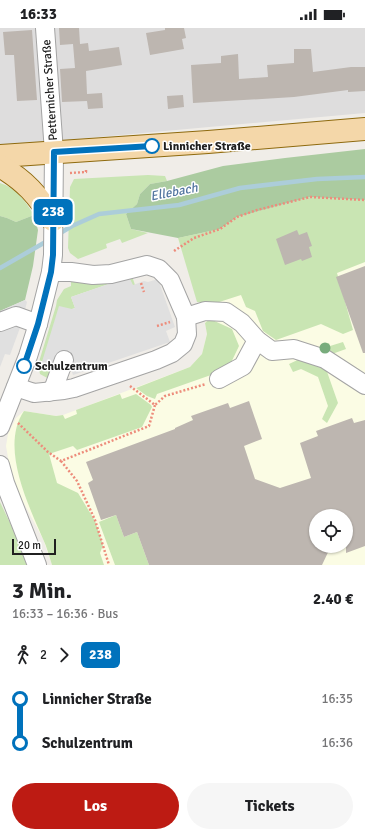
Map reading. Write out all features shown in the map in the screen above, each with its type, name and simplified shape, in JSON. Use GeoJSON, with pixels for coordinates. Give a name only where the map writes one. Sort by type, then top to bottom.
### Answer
{"type":"FeatureCollection","features":[{"type":"Feature","properties":{"kind":"main road"},"geometry":{"type":"LineString","coordinates":[[0,156],[208,142],[365,128]]}},
{"type":"Feature","properties":{"kind":"main road"},"geometry":{"type":"LineString","coordinates":[[0,166],[32,189],[44,204],[53,223]]}},
{"type":"Feature","properties":{"kind":"street","name":"Petternicher Straße"},"geometry":{"type":"LineString","coordinates":[[1,423],[8,396],[38,324],[52,263],[54,152],[46,28]]}},
{"type":"Feature","properties":{"kind":"street"},"geometry":{"type":"LineString","coordinates":[[8,396],[74,388],[156,360],[172,353],[183,344],[187,334],[186,317],[170,280],[159,269],[147,265],[111,274],[94,275],[71,272],[52,263]]}},
{"type":"Feature","properties":{"kind":"street"},"geometry":{"type":"LineString","coordinates":[[186,317],[205,310],[226,312],[242,323],[257,340],[272,351],[294,349],[325,359],[361,379]]}},
{"type":"Feature","properties":{"kind":"street"},"geometry":{"type":"LineString","coordinates":[[0,322],[16,316],[38,324]]}},
{"type":"Feature","properties":{"kind":"street"},"geometry":{"type":"LineString","coordinates":[[219,379],[243,366],[257,340]]}},
{"type":"Feature","properties":{"kind":"street"},"geometry":{"type":"LineString","coordinates":[[48,392],[54,387],[64,360]]}},
{"type":"Feature","properties":{"kind":"street"},"geometry":{"type":"LineString","coordinates":[[0,465],[5,484],[37,565]]}},
{"type":"Feature","properties":{"kind":"path"},"geometry":{"type":"LineString","coordinates":[[174,251],[194,238],[220,229],[237,217],[257,210],[310,197],[365,200]]}},
{"type":"Feature","properties":{"kind":"path"},"geometry":{"type":"LineString","coordinates":[[62,460],[149,426],[155,405],[165,396],[219,379]]}},
{"type":"Feature","properties":{"kind":"path"},"geometry":{"type":"LineString","coordinates":[[130,386],[155,405]]}},
{"type":"Feature","properties":{"kind":"path"},"geometry":{"type":"LineString","coordinates":[[1,423],[17,423],[48,452],[62,460],[77,482],[95,520],[109,565]]}},
{"type":"Feature","properties":{"kind":"shaded area"},"geometry":{"type":"Polygon","coordinates":[[[0,28],[365,28],[365,113],[0,146],[0,28]]]}},
{"type":"Feature","properties":{"kind":"shaded area"},"geometry":{"type":"Polygon","coordinates":[[[295,205],[365,207],[365,565],[52,565],[43,539],[12,481],[6,446],[8,434],[16,418],[24,411],[56,416],[63,415],[190,367],[202,354],[207,334],[205,322],[178,238],[295,205]]]}},
{"type":"Feature","properties":{"kind":"shaded area"},"geometry":{"type":"Polygon","coordinates":[[[129,277],[133,285],[144,281],[148,282],[158,279],[175,327],[166,331],[170,342],[73,375],[70,366],[53,368],[41,365],[59,306],[72,309],[75,308],[71,297],[129,277]]]}},
{"type":"Feature","properties":{"kind":"shaded area"},"geometry":{"type":"Polygon","coordinates":[[[25,300],[27,302],[21,325],[10,355],[5,354],[0,367],[0,311],[25,300]]]}},
{"type":"Feature","properties":{"kind":"green space"},"geometry":{"type":"Polygon","coordinates":[[[365,149],[365,200],[310,197],[237,217],[220,229],[178,238],[131,229],[126,214],[137,204],[140,194],[150,184],[223,166],[365,149]]]}},
{"type":"Feature","properties":{"kind":"green space"},"geometry":{"type":"Polygon","coordinates":[[[148,175],[165,176],[167,181],[150,184],[140,194],[137,204],[126,214],[131,229],[148,233],[122,243],[120,239],[106,244],[107,248],[78,259],[70,253],[68,248],[70,187],[74,179],[148,175]]]}},
{"type":"Feature","properties":{"kind":"green space"},"geometry":{"type":"Polygon","coordinates":[[[0,183],[16,192],[24,200],[34,215],[16,222],[0,216],[0,183]]]}},
{"type":"Feature","properties":{"kind":"green space"},"geometry":{"type":"Polygon","coordinates":[[[310,197],[365,200],[365,262],[337,273],[353,330],[343,334],[321,324],[276,340],[263,331],[255,311],[246,307],[241,295],[213,304],[197,302],[178,238],[220,229],[237,217],[310,197]]]}},
{"type":"Feature","properties":{"kind":"green space"},"geometry":{"type":"Polygon","coordinates":[[[34,215],[38,230],[33,266],[25,300],[0,311],[0,216],[16,222],[34,215]]]}},
{"type":"Feature","properties":{"kind":"green space"},"geometry":{"type":"Polygon","coordinates":[[[132,276],[135,285],[132,285],[129,277],[71,297],[75,308],[72,309],[42,365],[53,368],[49,379],[40,374],[38,365],[57,300],[64,289],[71,286],[71,279],[132,276]]]}},
{"type":"Feature","properties":{"kind":"green space"},"geometry":{"type":"Polygon","coordinates":[[[210,319],[232,329],[239,346],[228,369],[157,394],[155,399],[147,396],[136,388],[190,367],[202,354],[207,334],[205,323],[210,319]]]}},
{"type":"Feature","properties":{"kind":"green space"},"geometry":{"type":"Polygon","coordinates":[[[343,342],[346,349],[332,354],[330,351],[322,354],[319,347],[329,343],[330,346],[343,342]]]}},
{"type":"Feature","properties":{"kind":"green space"},"geometry":{"type":"Polygon","coordinates":[[[304,357],[325,366],[338,403],[327,423],[322,419],[328,406],[318,377],[301,369],[293,372],[289,364],[304,357]]]}},
{"type":"Feature","properties":{"kind":"green space"},"geometry":{"type":"Polygon","coordinates":[[[120,394],[122,399],[136,394],[151,405],[152,407],[142,427],[77,450],[73,446],[49,454],[57,483],[78,493],[95,521],[103,545],[100,553],[104,565],[52,565],[46,545],[30,508],[18,474],[15,457],[17,425],[24,411],[56,416],[63,415],[65,419],[77,414],[76,410],[120,394]]]}},
{"type":"Feature","properties":{"kind":"green space"},"geometry":{"type":"Polygon","coordinates":[[[0,502],[12,527],[27,565],[0,565],[0,502]]]}},
{"type":"Feature","properties":{"kind":"green space"},"geometry":{"type":"Polygon","coordinates":[[[116,515],[124,537],[137,532],[149,565],[115,565],[99,522],[116,515]]]}},
{"type":"Feature","properties":{"kind":"building"},"geometry":{"type":"Polygon","coordinates":[[[59,28],[79,28],[80,44],[88,43],[89,51],[119,47],[122,65],[86,71],[87,94],[102,93],[103,108],[88,109],[87,101],[62,102],[60,69],[75,68],[73,44],[60,45],[59,28]]]}},
{"type":"Feature","properties":{"kind":"building"},"geometry":{"type":"Polygon","coordinates":[[[165,28],[184,28],[186,38],[182,39],[184,49],[150,55],[146,33],[165,30],[165,28]]]}},
{"type":"Feature","properties":{"kind":"building"},"geometry":{"type":"Polygon","coordinates":[[[32,30],[37,100],[17,101],[14,55],[5,55],[3,32],[32,30]]]}},
{"type":"Feature","properties":{"kind":"building"},"geometry":{"type":"Polygon","coordinates":[[[294,49],[311,49],[313,72],[351,67],[365,67],[365,91],[348,92],[348,90],[294,97],[193,103],[191,65],[221,63],[221,56],[238,54],[239,79],[268,77],[267,65],[294,63],[294,49]]]}},
{"type":"Feature","properties":{"kind":"building"},"geometry":{"type":"Polygon","coordinates":[[[183,95],[184,107],[168,109],[167,96],[183,95]]]}},
{"type":"Feature","properties":{"kind":"building"},"geometry":{"type":"Polygon","coordinates":[[[297,230],[299,235],[307,232],[312,246],[309,247],[312,257],[302,261],[301,259],[285,265],[276,239],[297,230]]]}},
{"type":"Feature","properties":{"kind":"building"},"geometry":{"type":"Polygon","coordinates":[[[365,266],[365,353],[363,353],[336,277],[365,266]]]}},
{"type":"Feature","properties":{"kind":"building"},"geometry":{"type":"Polygon","coordinates":[[[249,401],[262,439],[244,446],[255,479],[280,488],[311,478],[300,443],[318,436],[316,431],[352,418],[354,423],[365,420],[365,546],[353,550],[353,509],[309,509],[309,553],[328,553],[322,565],[149,565],[137,532],[124,537],[116,515],[101,520],[88,483],[93,480],[86,462],[175,429],[193,420],[191,416],[228,403],[230,408],[249,401]]]}},
{"type":"Feature","properties":{"kind":"waterway","name":"Ellebach"},"geometry":{"type":"LineString","coordinates":[[57,235],[72,226],[99,214],[179,205],[240,188],[317,179],[365,177]]}},
{"type":"Feature","properties":{"kind":"waterway","name":"Ellebach"},"geometry":{"type":"LineString","coordinates":[[0,268],[49,240]]}},
{"type":"Feature","properties":{"kind":"bus line","name":"238"},"geometry":{"type":"LineString","coordinates":[[24,366],[35,336],[51,272],[53,255],[54,152],[152,146]]}},
{"type":"Feature","properties":{"kind":"place","name":"Linnicher Straße"},"geometry":{"type":"Point","coordinates":[152,146]}},
{"type":"Feature","properties":{"kind":"place","name":"Schulzentrum"},"geometry":{"type":"Point","coordinates":[24,366]}}]}
